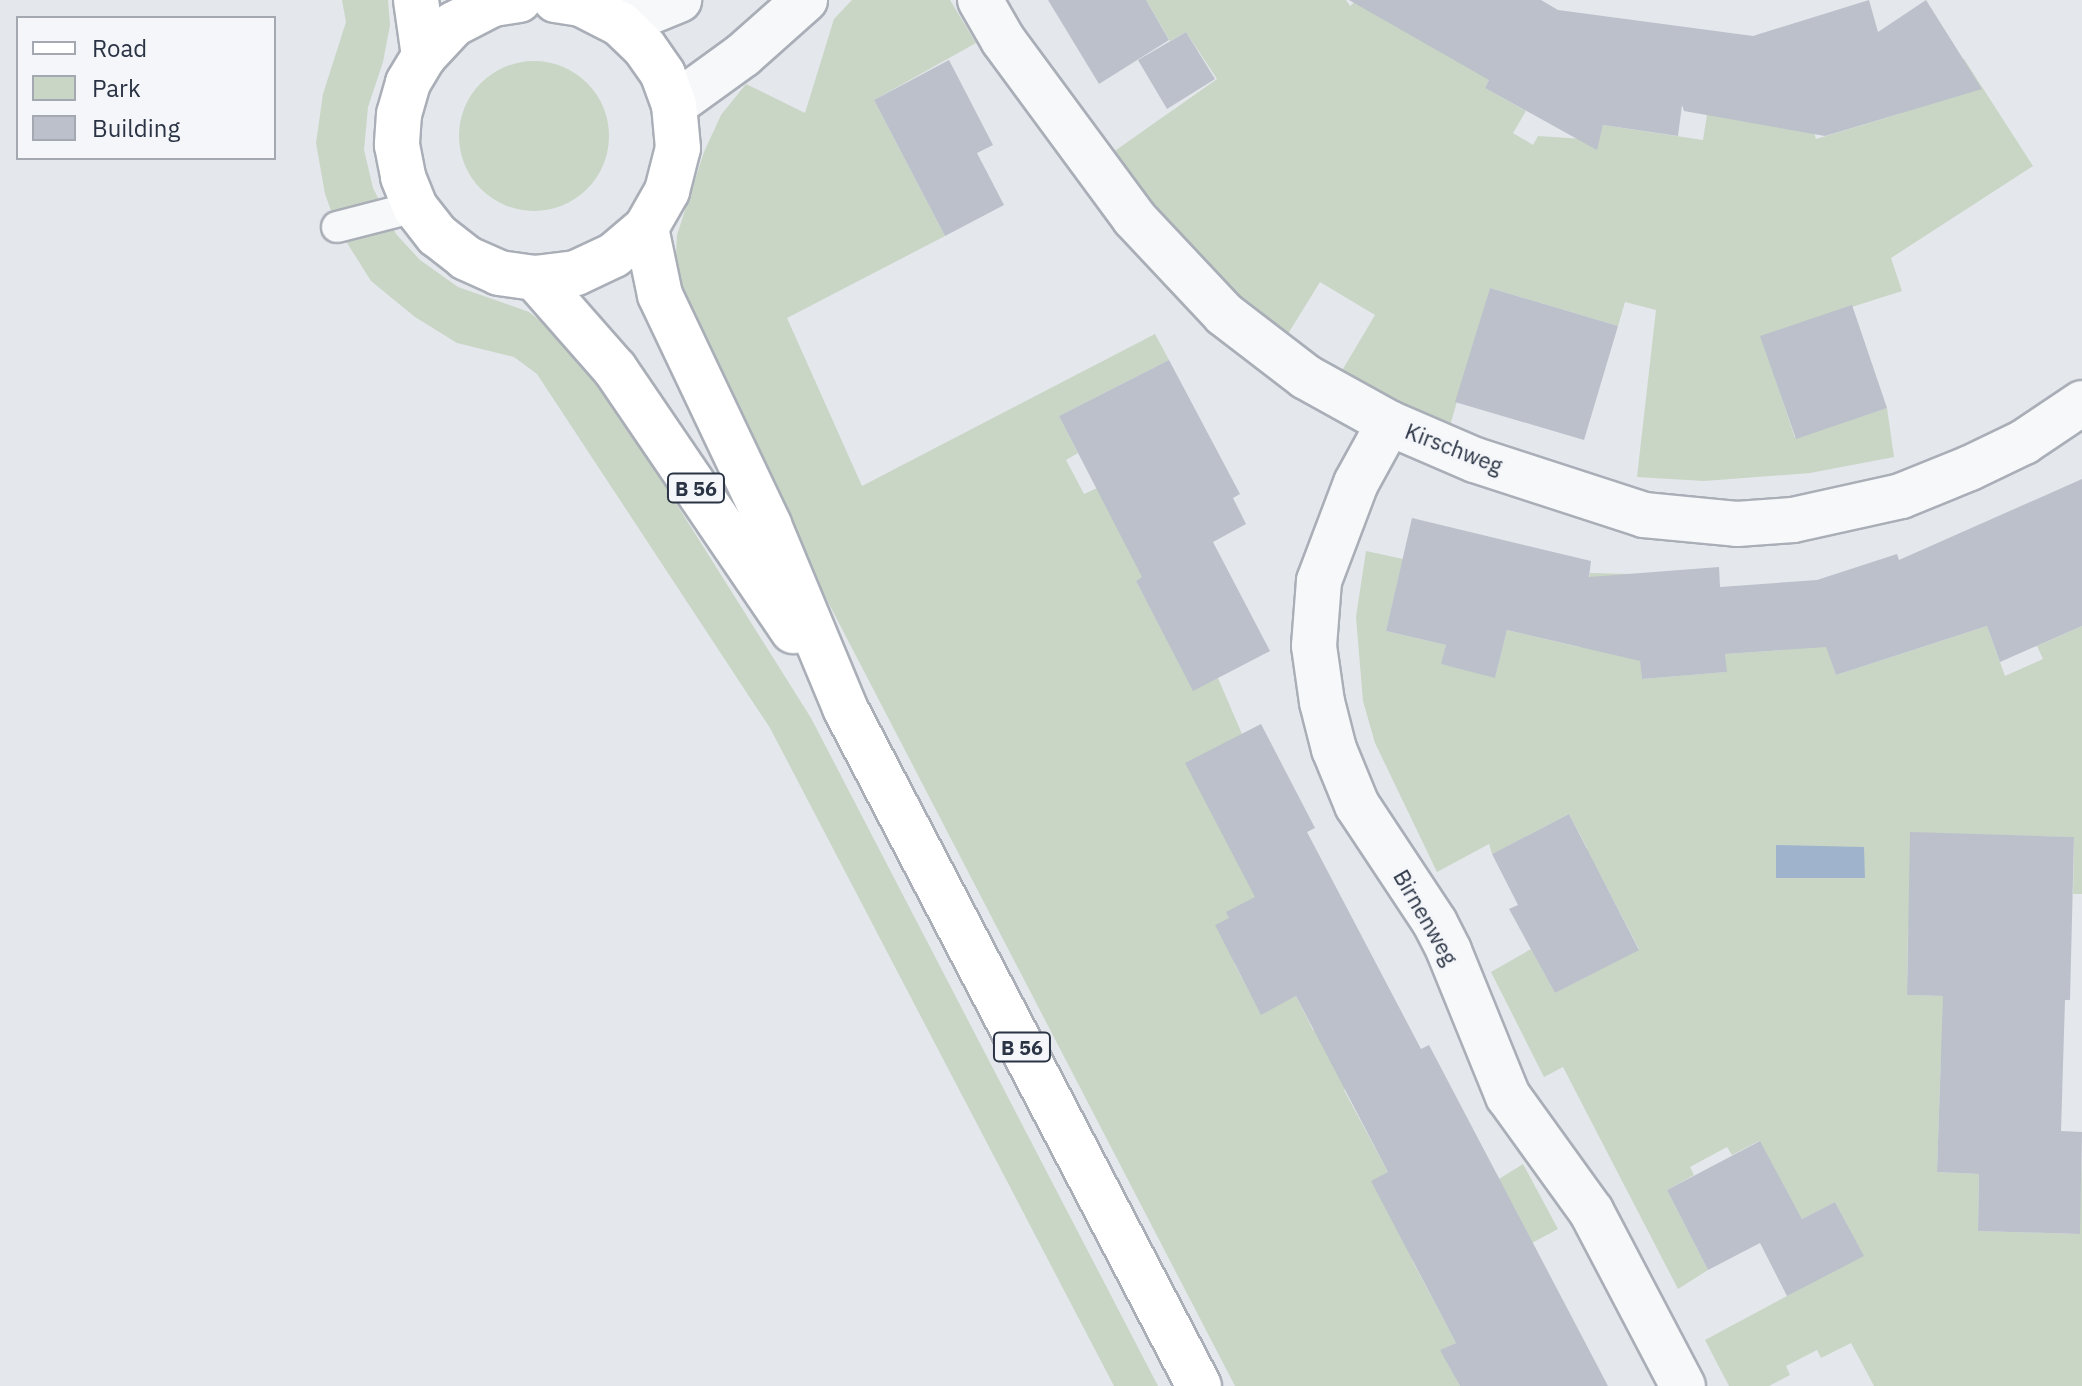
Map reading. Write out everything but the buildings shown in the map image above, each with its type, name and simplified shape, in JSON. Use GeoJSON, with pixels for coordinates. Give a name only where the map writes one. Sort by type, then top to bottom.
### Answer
{"type":"FeatureCollection","features":[{"type":"Feature","properties":{"kind":"main road"},"geometry":{"type":"LineString","coordinates":[[416,0],[424,56]]}},
{"type":"Feature","properties":{"kind":"main road"},"geometry":{"type":"LineString","coordinates":[[519,0],[493,4],[454,24],[424,56],[408,83],[399,114],[397,145],[403,177],[415,207],[437,235],[466,258],[499,273],[535,278],[576,273],[614,255],[646,228],[667,191],[678,148],[674,105],[657,65],[644,47],[620,24],[581,4],[555,0]]}},
{"type":"Feature","properties":{"kind":"main road","name":"B 56"},"geometry":{"type":"LineString","coordinates":[[646,228],[660,295],[769,525],[845,708],[1199,1386]]}},
{"type":"Feature","properties":{"kind":"main road","name":"B 56"},"geometry":{"type":"LineString","coordinates":[[535,278],[615,369],[845,708]]}},
{"type":"Feature","properties":{"kind":"street"},"geometry":{"type":"LineString","coordinates":[[620,24],[679,0]]}},
{"type":"Feature","properties":{"kind":"street"},"geometry":{"type":"LineString","coordinates":[[674,105],[743,55],[805,0]]}},
{"type":"Feature","properties":{"kind":"street","name":"Kirschweg"},"geometry":{"type":"LineString","coordinates":[[980,0],[1003,40],[1068,132],[1173,263],[1224,314],[1306,377],[1389,423],[1475,460],[1644,515],[1737,524],[1793,520],[1901,496],[2024,442],[2082,403]]}},
{"type":"Feature","properties":{"kind":"street","name":"Birnenweg"},"geometry":{"type":"LineString","coordinates":[[1389,423],[1335,532],[1319,581],[1314,646],[1322,702],[1334,749],[1357,805],[1435,923],[1508,1096],[1591,1211],[1683,1386]]}},
{"type":"Feature","properties":{"kind":"lane"},"geometry":{"type":"LineString","coordinates":[[337,227],[415,207]]}},
{"type":"Feature","properties":{"kind":"green space"},"geometry":{"type":"Polygon","coordinates":[[[342,0],[388,0],[390,25],[383,62],[368,107],[364,150],[373,188],[396,234],[420,260],[458,287],[529,312],[580,353],[811,718],[1158,1386],[1114,1386],[770,728],[537,374],[514,357],[457,343],[415,317],[371,281],[337,227],[325,194],[316,143],[323,94],[346,22],[342,0]]]}},
{"type":"Feature","properties":{"kind":"green space"},"geometry":{"type":"Polygon","coordinates":[[[852,0],[950,0],[976,43],[874,100],[945,236],[787,318],[862,486],[1155,334],[1169,360],[1059,416],[1078,453],[1066,460],[1084,494],[1097,488],[1195,549],[1136,581],[1193,690],[1218,678],[1242,734],[1271,851],[1249,955],[1234,963],[1261,1014],[1296,996],[1313,1030],[1417,1052],[1344,1090],[1388,1172],[1475,1194],[1523,1164],[1558,1229],[1532,1243],[1514,1207],[1412,1260],[1456,1343],[1441,1350],[1460,1386],[1235,1386],[746,444],[691,324],[675,274],[677,235],[704,152],[721,115],[746,84],[805,113],[834,19],[852,0]]]}},
{"type":"Feature","properties":{"kind":"green space"},"geometry":{"type":"Polygon","coordinates":[[[1146,0],[1346,0],[1350,6],[1357,0],[1406,0],[1489,80],[1485,88],[1526,111],[1513,133],[1533,145],[1538,136],[1599,140],[1603,125],[1703,140],[1707,115],[1802,95],[1816,139],[1902,113],[1898,101],[1964,59],[2033,166],[1891,258],[1902,291],[1761,336],[1795,438],[1887,408],[1894,457],[1810,473],[1704,481],[1637,477],[1656,310],[1625,302],[1618,326],[1490,288],[1449,429],[1340,374],[1375,315],[1320,282],[1286,337],[1229,292],[1188,251],[1109,155],[1217,79],[1186,32],[1170,41],[1146,0]]]}},
{"type":"Feature","properties":{"kind":"green space"},"geometry":{"type":"Polygon","coordinates":[[[534,61],[563,66],[587,83],[604,107],[609,136],[604,165],[587,189],[563,206],[534,211],[505,206],[481,189],[464,165],[459,136],[464,107],[481,83],[505,66],[534,61]]]}},
{"type":"Feature","properties":{"kind":"green space"},"geometry":{"type":"Polygon","coordinates":[[[1366,551],[1403,559],[1386,631],[1446,645],[1442,664],[1495,677],[1507,630],[1579,647],[1590,573],[1633,574],[1642,679],[1726,672],[1725,654],[1783,650],[1778,583],[1806,584],[1836,675],[1987,626],[2005,676],[2043,659],[2037,646],[2082,626],[2082,894],[2073,894],[2074,837],[1910,833],[1960,930],[1908,929],[1907,995],[1979,997],[1941,1055],[1937,1172],[1979,1174],[1978,1231],[2079,1234],[2082,1154],[2082,1386],[1874,1386],[1851,1343],[1821,1358],[1817,1350],[1786,1366],[1790,1375],[1769,1386],[1729,1386],[1705,1340],[1863,1255],[1835,1202],[1802,1219],[1759,1141],[1732,1155],[1727,1147],[1690,1167],[1694,1175],[1667,1190],[1708,1270],[1678,1289],[1563,1067],[1544,1077],[1491,972],[1531,949],[1555,993],[1639,949],[1595,865],[1510,888],[1587,848],[1569,814],[1492,854],[1489,844],[1437,872],[1375,743],[1363,701],[1356,617],[1366,551]]]}},
{"type":"Feature","properties":{"kind":"water"},"geometry":{"type":"Polygon","coordinates":[[[1776,845],[1864,847],[1865,878],[1776,878],[1776,845]]]}}]}
